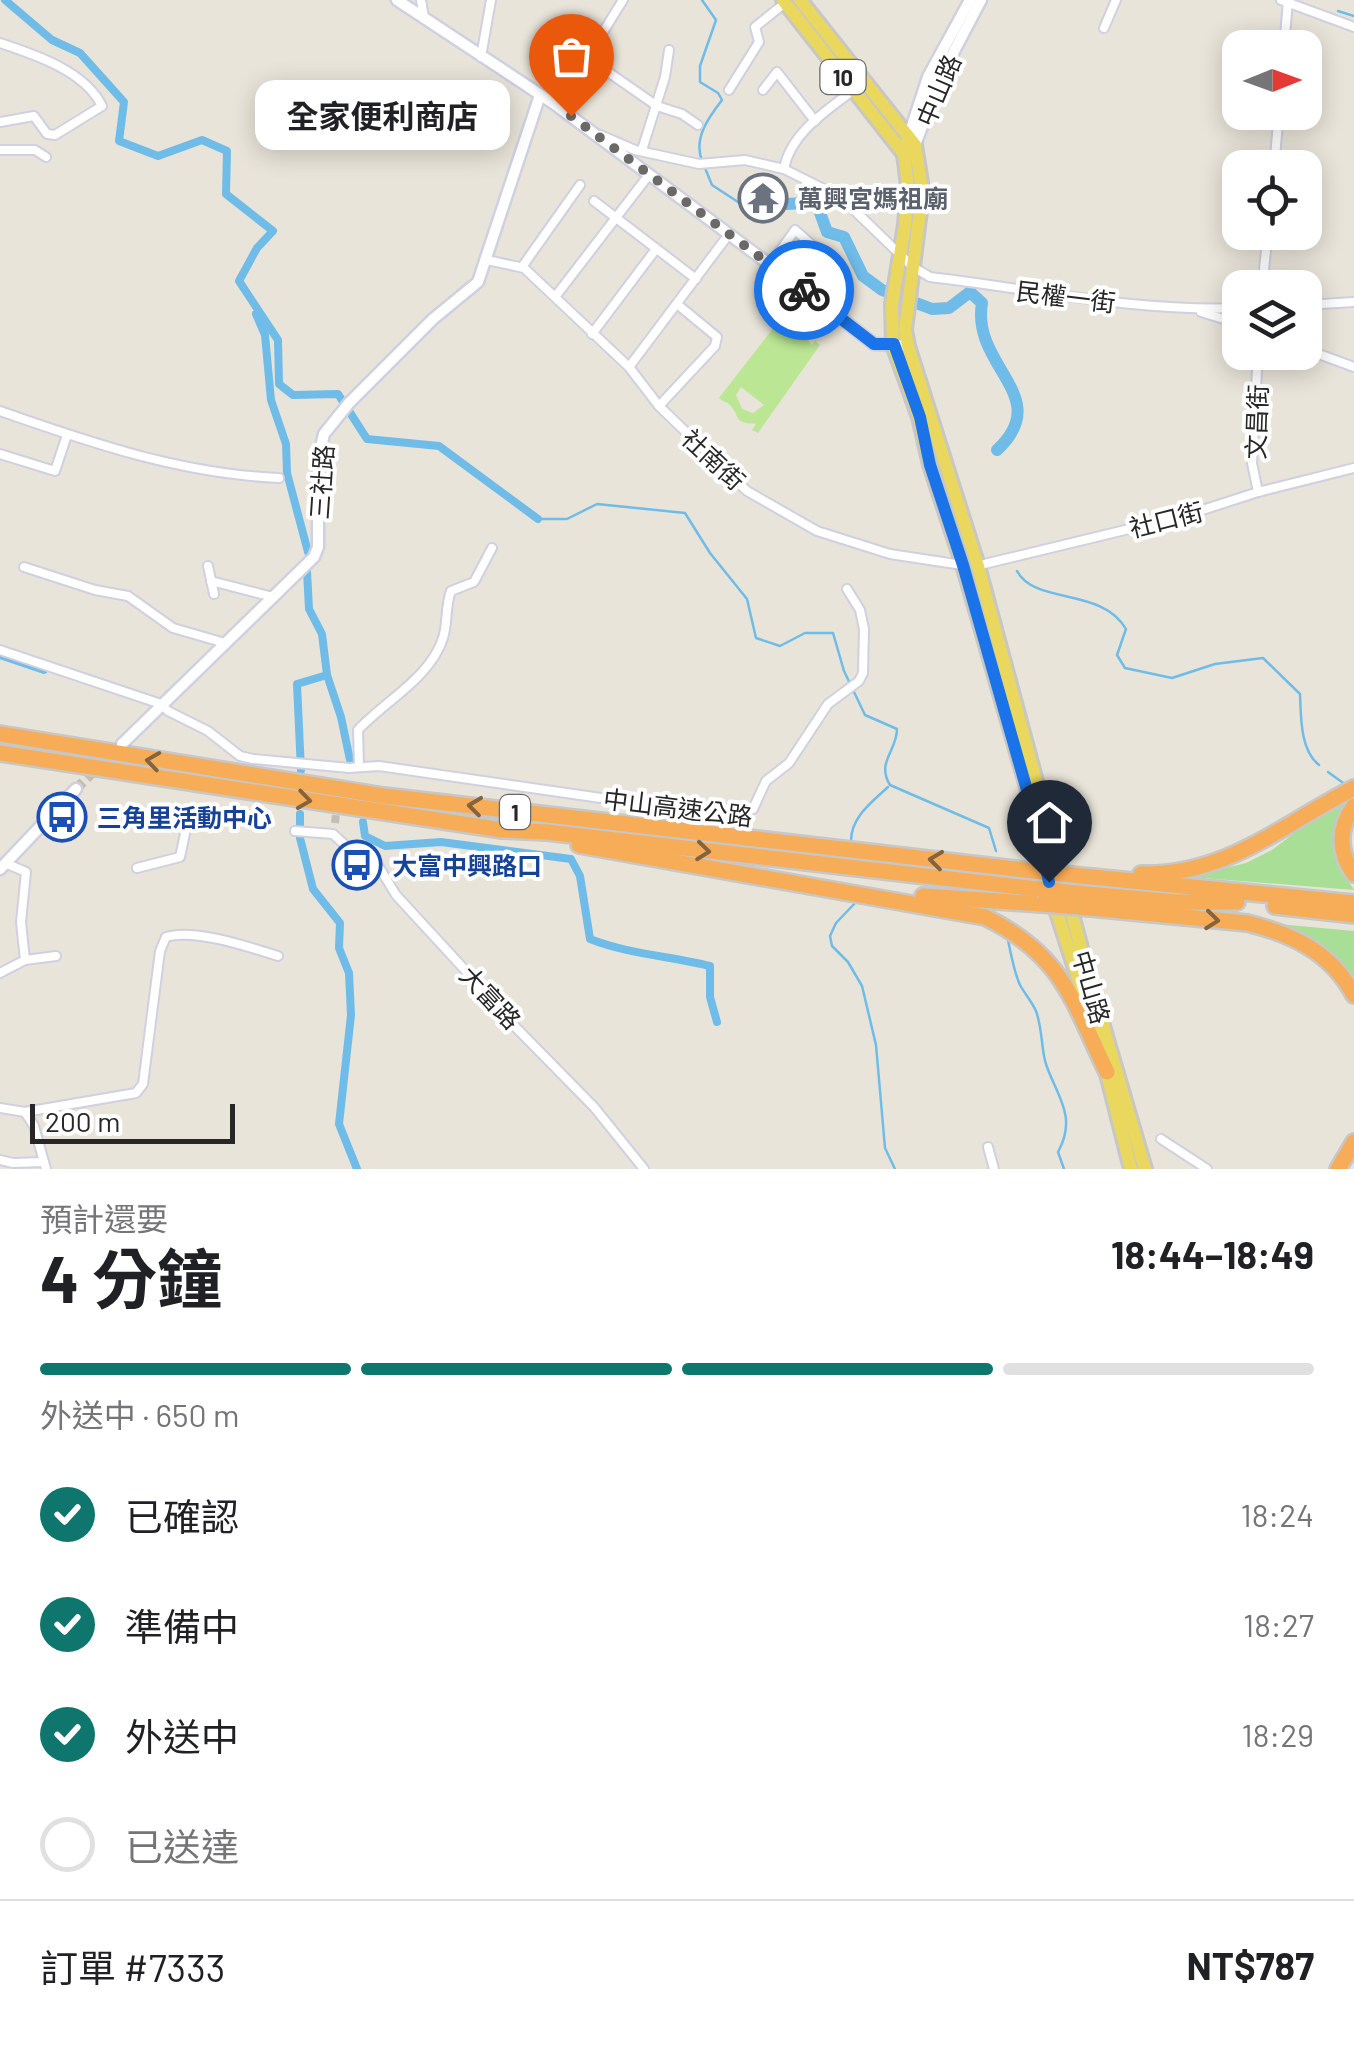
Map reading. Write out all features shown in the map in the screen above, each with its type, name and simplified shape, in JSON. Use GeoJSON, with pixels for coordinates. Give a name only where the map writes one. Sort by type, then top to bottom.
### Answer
{"type":"FeatureCollection","features":[{"type":"Feature","properties":{"kind":"highway","name":"中山高速公路"},"geometry":{"type":"LineString","coordinates":[[0,734],[384,796],[1033,872],[1354,903]]}},
{"type":"Feature","properties":{"kind":"highway","name":"中山高速公路"},"geometry":{"type":"LineString","coordinates":[[0,754],[502,830],[567,834],[1040,896],[1232,902],[1354,916]]}},
{"type":"Feature","properties":{"kind":"highway"},"geometry":{"type":"LineString","coordinates":[[1098,878],[1124,873],[1174,874],[1240,853],[1354,788]]}},
{"type":"Feature","properties":{"kind":"highway"},"geometry":{"type":"LineString","coordinates":[[1354,806],[1343,823],[1341,836],[1346,862],[1354,874]]}},
{"type":"Feature","properties":{"kind":"highway"},"geometry":{"type":"LineString","coordinates":[[502,830],[985,917],[1026,940],[1070,989],[1107,1072]]}},
{"type":"Feature","properties":{"kind":"highway"},"geometry":{"type":"LineString","coordinates":[[850,892],[1040,896]]}},
{"type":"Feature","properties":{"kind":"highway"},"geometry":{"type":"LineString","coordinates":[[1078,900],[1270,929],[1316,950],[1346,980],[1354,995]]}},
{"type":"Feature","properties":{"kind":"highway"},"geometry":{"type":"LineString","coordinates":[[1340,1169],[1354,1142]]}},
{"type":"Feature","properties":{"kind":"highway"},"geometry":{"type":"LineString","coordinates":[[1340,1169],[1354,1157]]}},
{"type":"Feature","properties":{"kind":"main road","name":"10"},"geometry":{"type":"LineString","coordinates":[[800,0],[859,86]]}},
{"type":"Feature","properties":{"kind":"main road","name":"10"},"geometry":{"type":"LineString","coordinates":[[784,2],[911,148]]}},
{"type":"Feature","properties":{"kind":"main road","name":"中山路"},"geometry":{"type":"LineString","coordinates":[[911,148],[893,294],[901,345],[970,566],[1145,1169]]}},
{"type":"Feature","properties":{"kind":"main road","name":"中山路"},"geometry":{"type":"LineString","coordinates":[[901,345],[921,192],[911,148]]}},
{"type":"Feature","properties":{"kind":"main road","name":"中山路"},"geometry":{"type":"LineString","coordinates":[[970,566],[1057,913],[1107,1072],[1131,1169]]}},
{"type":"Feature","properties":{"kind":"street"},"geometry":{"type":"LineString","coordinates":[[397,0],[590,130],[874,344],[901,345]]}},
{"type":"Feature","properties":{"kind":"street"},"geometry":{"type":"LineString","coordinates":[[421,0],[424,17]]}},
{"type":"Feature","properties":{"kind":"street"},"geometry":{"type":"LineString","coordinates":[[482,56],[491,0]]}},
{"type":"Feature","properties":{"kind":"street"},"geometry":{"type":"LineString","coordinates":[[552,103],[623,0]]}},
{"type":"Feature","properties":{"kind":"street","name":"中山路"},"geometry":{"type":"LineString","coordinates":[[911,148],[928,77],[970,0]]}},
{"type":"Feature","properties":{"kind":"street","name":"中山路"},"geometry":{"type":"LineString","coordinates":[[911,148],[941,76],[981,0]]}},
{"type":"Feature","properties":{"kind":"street"},"geometry":{"type":"LineString","coordinates":[[1104,28],[1116,0]]}},
{"type":"Feature","properties":{"kind":"street"},"geometry":{"type":"LineString","coordinates":[[1284,30],[1285,1],[1354,27]]}},
{"type":"Feature","properties":{"kind":"street"},"geometry":{"type":"LineString","coordinates":[[729,90],[760,42],[754,27],[784,2]]}},
{"type":"Feature","properties":{"kind":"street"},"geometry":{"type":"LineString","coordinates":[[0,42],[69,73],[94,89],[102,106],[55,135],[47,134],[34,116],[0,122]]}},
{"type":"Feature","properties":{"kind":"street"},"geometry":{"type":"LineString","coordinates":[[642,150],[657,106],[669,50]]}},
{"type":"Feature","properties":{"kind":"street"},"geometry":{"type":"LineString","coordinates":[[585,56],[657,106],[682,114],[698,125]]}},
{"type":"Feature","properties":{"kind":"street"},"geometry":{"type":"LineString","coordinates":[[762,90],[777,72],[816,121]]}},
{"type":"Feature","properties":{"kind":"street"},"geometry":{"type":"LineString","coordinates":[[784,169],[794,143],[859,86]]}},
{"type":"Feature","properties":{"kind":"street","name":"三社路"},"geometry":{"type":"LineString","coordinates":[[122,744],[314,557],[318,547],[318,459],[324,434],[349,403],[433,318],[472,290],[487,260],[540,95]]}},
{"type":"Feature","properties":{"kind":"street","name":"民權一街"},"geometry":{"type":"LineString","coordinates":[[590,130],[642,150],[699,164],[745,160],[784,169],[828,190],[913,267],[930,277],[1058,296],[1195,310],[1222,309]]}},
{"type":"Feature","properties":{"kind":"street"},"geometry":{"type":"LineString","coordinates":[[0,150],[35,150],[46,158]]}},
{"type":"Feature","properties":{"kind":"street"},"geometry":{"type":"LineString","coordinates":[[555,298],[648,176]]}},
{"type":"Feature","properties":{"kind":"street"},"geometry":{"type":"LineString","coordinates":[[487,260],[522,267],[580,185]]}},
{"type":"Feature","properties":{"kind":"street"},"geometry":{"type":"LineString","coordinates":[[594,200],[696,279]]}},
{"type":"Feature","properties":{"kind":"street"},"geometry":{"type":"LineString","coordinates":[[770,265],[795,230],[820,252]]}},
{"type":"Feature","properties":{"kind":"street"},"geometry":{"type":"LineString","coordinates":[[629,367],[729,234]]}},
{"type":"Feature","properties":{"kind":"street"},"geometry":{"type":"LineString","coordinates":[[592,334],[656,249]]}},
{"type":"Feature","properties":{"kind":"street","name":"社南街"},"geometry":{"type":"LineString","coordinates":[[522,267],[629,367],[658,406],[747,491],[817,532],[890,554],[970,566]]}},
{"type":"Feature","properties":{"kind":"street"},"geometry":{"type":"LineString","coordinates":[[1322,304],[1354,302]]}},
{"type":"Feature","properties":{"kind":"street"},"geometry":{"type":"LineString","coordinates":[[658,406],[715,346],[717,337],[677,304]]}},
{"type":"Feature","properties":{"kind":"street"},"geometry":{"type":"LineString","coordinates":[[1195,310],[1222,318]]}},
{"type":"Feature","properties":{"kind":"street"},"geometry":{"type":"LineString","coordinates":[[1322,355],[1354,367]]}},
{"type":"Feature","properties":{"kind":"street","name":"文昌街"},"geometry":{"type":"LineString","coordinates":[[1257,370],[1252,464],[1258,492]]}},
{"type":"Feature","properties":{"kind":"street"},"geometry":{"type":"LineString","coordinates":[[0,411],[145,458],[228,476],[280,478]]}},
{"type":"Feature","properties":{"kind":"street"},"geometry":{"type":"LineString","coordinates":[[0,454],[55,471],[67,434]]}},
{"type":"Feature","properties":{"kind":"street","name":"社口街"},"geometry":{"type":"LineString","coordinates":[[970,566],[1188,515],[1258,492],[1354,468]]}},
{"type":"Feature","properties":{"kind":"street"},"geometry":{"type":"LineString","coordinates":[[359,766],[358,730],[396,693],[411,685],[438,649],[444,636],[451,591],[474,582],[492,548]]}},
{"type":"Feature","properties":{"kind":"street"},"geometry":{"type":"LineString","coordinates":[[208,566],[214,594]]}},
{"type":"Feature","properties":{"kind":"street"},"geometry":{"type":"LineString","coordinates":[[24,568],[128,596],[173,628],[225,643]]}},
{"type":"Feature","properties":{"kind":"street"},"geometry":{"type":"LineString","coordinates":[[212,581],[273,597]]}},
{"type":"Feature","properties":{"kind":"street"},"geometry":{"type":"LineString","coordinates":[[0,650],[161,704],[224,740],[240,756],[340,772],[359,766],[601,798],[744,811],[753,809],[766,781],[790,763],[828,704],[863,674],[864,629],[860,610],[847,589]]}},
{"type":"Feature","properties":{"kind":"street"},"geometry":{"type":"LineString","coordinates":[[25,960],[21,922],[26,872],[3,866],[76,789]]}},
{"type":"Feature","properties":{"kind":"street"},"geometry":{"type":"LineString","coordinates":[[137,868],[180,857],[190,815]]}},
{"type":"Feature","properties":{"kind":"street"},"geometry":{"type":"LineString","coordinates":[[334,823],[334,834]]}},
{"type":"Feature","properties":{"kind":"street","name":"大富路"},"geometry":{"type":"LineString","coordinates":[[294,831],[334,834],[346,845],[373,857],[396,895],[466,970],[483,994],[594,1107],[644,1169]]}},
{"type":"Feature","properties":{"kind":"street"},"geometry":{"type":"LineString","coordinates":[[0,1108],[26,1112],[136,1093],[144,1084],[160,951],[166,937],[194,936],[278,956]]}},
{"type":"Feature","properties":{"kind":"street"},"geometry":{"type":"LineString","coordinates":[[0,973],[25,960],[56,956]]}},
{"type":"Feature","properties":{"kind":"street"},"geometry":{"type":"LineString","coordinates":[[0,1160],[45,1165],[26,1112]]}},
{"type":"Feature","properties":{"kind":"street"},"geometry":{"type":"LineString","coordinates":[[1161,1139],[1207,1169]]}},
{"type":"Feature","properties":{"kind":"street"},"geometry":{"type":"LineString","coordinates":[[988,1147],[994,1169]]}},
{"type":"Feature","properties":{"kind":"green space"},"geometry":{"type":"Polygon","coordinates":[[[778,322],[802,333],[812,345],[815,341],[820,345],[758,433],[752,430],[756,424],[740,421],[730,405],[719,398],[778,322]],[[741,387],[736,395],[742,409],[753,413],[764,405],[741,387]]]}},
{"type":"Feature","properties":{"kind":"green space"},"geometry":{"type":"Polygon","coordinates":[[[1354,795],[1337,820],[1333,850],[1341,873],[1354,890],[1190,877],[1246,863],[1272,850],[1343,796],[1354,795]]]}},
{"type":"Feature","properties":{"kind":"green space"},"geometry":{"type":"Polygon","coordinates":[[[1266,923],[1354,931],[1354,987],[1266,923]]]}},
{"type":"Feature","properties":{"kind":"waterway"},"geometry":{"type":"LineString","coordinates":[[5,0],[52,40],[80,53],[124,102],[119,141],[158,156],[202,140],[227,151],[226,194],[273,231],[257,248],[239,281],[278,340],[279,384],[293,395],[338,394],[367,439],[439,446],[538,519]]}},
{"type":"Feature","properties":{"kind":"waterway"},"geometry":{"type":"LineString","coordinates":[[702,0],[716,20],[700,66],[700,82],[722,100],[701,136],[702,161]]}},
{"type":"Feature","properties":{"kind":"waterway"},"geometry":{"type":"LineString","coordinates":[[1338,11],[1354,16]]}},
{"type":"Feature","properties":{"kind":"waterway"},"geometry":{"type":"LineString","coordinates":[[705,168],[712,185],[738,202]]}},
{"type":"Feature","properties":{"kind":"waterway"},"geometry":{"type":"LineString","coordinates":[[787,204],[818,207],[827,232],[844,237],[863,276],[882,290],[932,309],[949,308],[970,292],[982,303],[982,325],[988,345],[1015,397],[1018,413],[1013,431],[997,450]]}},
{"type":"Feature","properties":{"kind":"waterway"},"geometry":{"type":"LineString","coordinates":[[256,314],[265,335],[271,400],[286,444],[287,473],[308,552]]}},
{"type":"Feature","properties":{"kind":"waterway"},"geometry":{"type":"LineString","coordinates":[[538,519],[567,519],[597,504],[685,513],[710,553],[747,599],[756,638],[780,646],[805,633],[833,633],[844,671],[865,715],[897,729],[885,770],[890,785],[989,828],[996,851]]}},
{"type":"Feature","properties":{"kind":"waterway"},"geometry":{"type":"LineString","coordinates":[[307,571],[309,609],[322,634],[327,675],[350,760]]}},
{"type":"Feature","properties":{"kind":"waterway"},"geometry":{"type":"LineString","coordinates":[[1017,571],[1038,588],[1086,601],[1115,616],[1126,629],[1117,655],[1125,668],[1172,678],[1215,664],[1263,658],[1300,694],[1305,742],[1319,765]]}},
{"type":"Feature","properties":{"kind":"waterway"},"geometry":{"type":"LineString","coordinates":[[0,655],[44,670]]}},
{"type":"Feature","properties":{"kind":"waterway"},"geometry":{"type":"LineString","coordinates":[[301,770],[297,684],[327,675]]}},
{"type":"Feature","properties":{"kind":"waterway"},"geometry":{"type":"LineString","coordinates":[[1328,772],[1346,785]]}},
{"type":"Feature","properties":{"kind":"waterway"},"geometry":{"type":"LineString","coordinates":[[851,841],[858,817],[888,787]]}},
{"type":"Feature","properties":{"kind":"waterway"},"geometry":{"type":"LineString","coordinates":[[300,814],[300,827]]}},
{"type":"Feature","properties":{"kind":"waterway"},"geometry":{"type":"LineString","coordinates":[[363,822],[365,836],[385,846],[441,842],[571,859],[580,876],[590,939],[710,966],[710,997],[717,1022]]}},
{"type":"Feature","properties":{"kind":"waterway"},"geometry":{"type":"LineString","coordinates":[[300,838],[313,889],[340,923],[339,948],[349,973],[351,1015],[339,1124],[357,1169]]}},
{"type":"Feature","properties":{"kind":"waterway"},"geometry":{"type":"LineString","coordinates":[[857,901],[836,923],[830,936],[832,946],[848,962],[862,986],[876,1045],[885,1148],[895,1169]]}},
{"type":"Feature","properties":{"kind":"waterway"},"geometry":{"type":"LineString","coordinates":[[1008,940],[1018,980],[1036,1011],[1046,1064],[1066,1117],[1058,1152],[1064,1169]]}},
{"type":"Feature","properties":{"kind":"tunnel"},"geometry":{"type":"LineString","coordinates":[[76,789],[114,751]]}},
{"type":"Feature","properties":{"kind":"tunnel"},"geometry":{"type":"LineString","coordinates":[[335,823],[337,803]]}},
{"type":"Feature","properties":{"kind":"way so far"},"geometry":{"type":"LineString","coordinates":[[571,116],[804,290]]}},
{"type":"Feature","properties":{"kind":"place","name":"全家便利商店"},"geometry":{"type":"Point","coordinates":[571,116]}},
{"type":"Feature","properties":{"kind":"place","name":"萬興宮媽祖廟"},"geometry":{"type":"Point","coordinates":[763,198]}},
{"type":"Feature","properties":{"kind":"place","name":"三角里活動中心"},"geometry":{"type":"Point","coordinates":[62,817]}},
{"type":"Feature","properties":{"kind":"place","name":"大富中興路口"},"geometry":{"type":"Point","coordinates":[357,865]}},
{"type":"Feature","properties":{"kind":"route"},"geometry":{"type":"LineString","coordinates":[[804,290],[874,344],[894,344],[920,417],[930,465],[963,565],[1036,822],[1049,882]]}}]}
